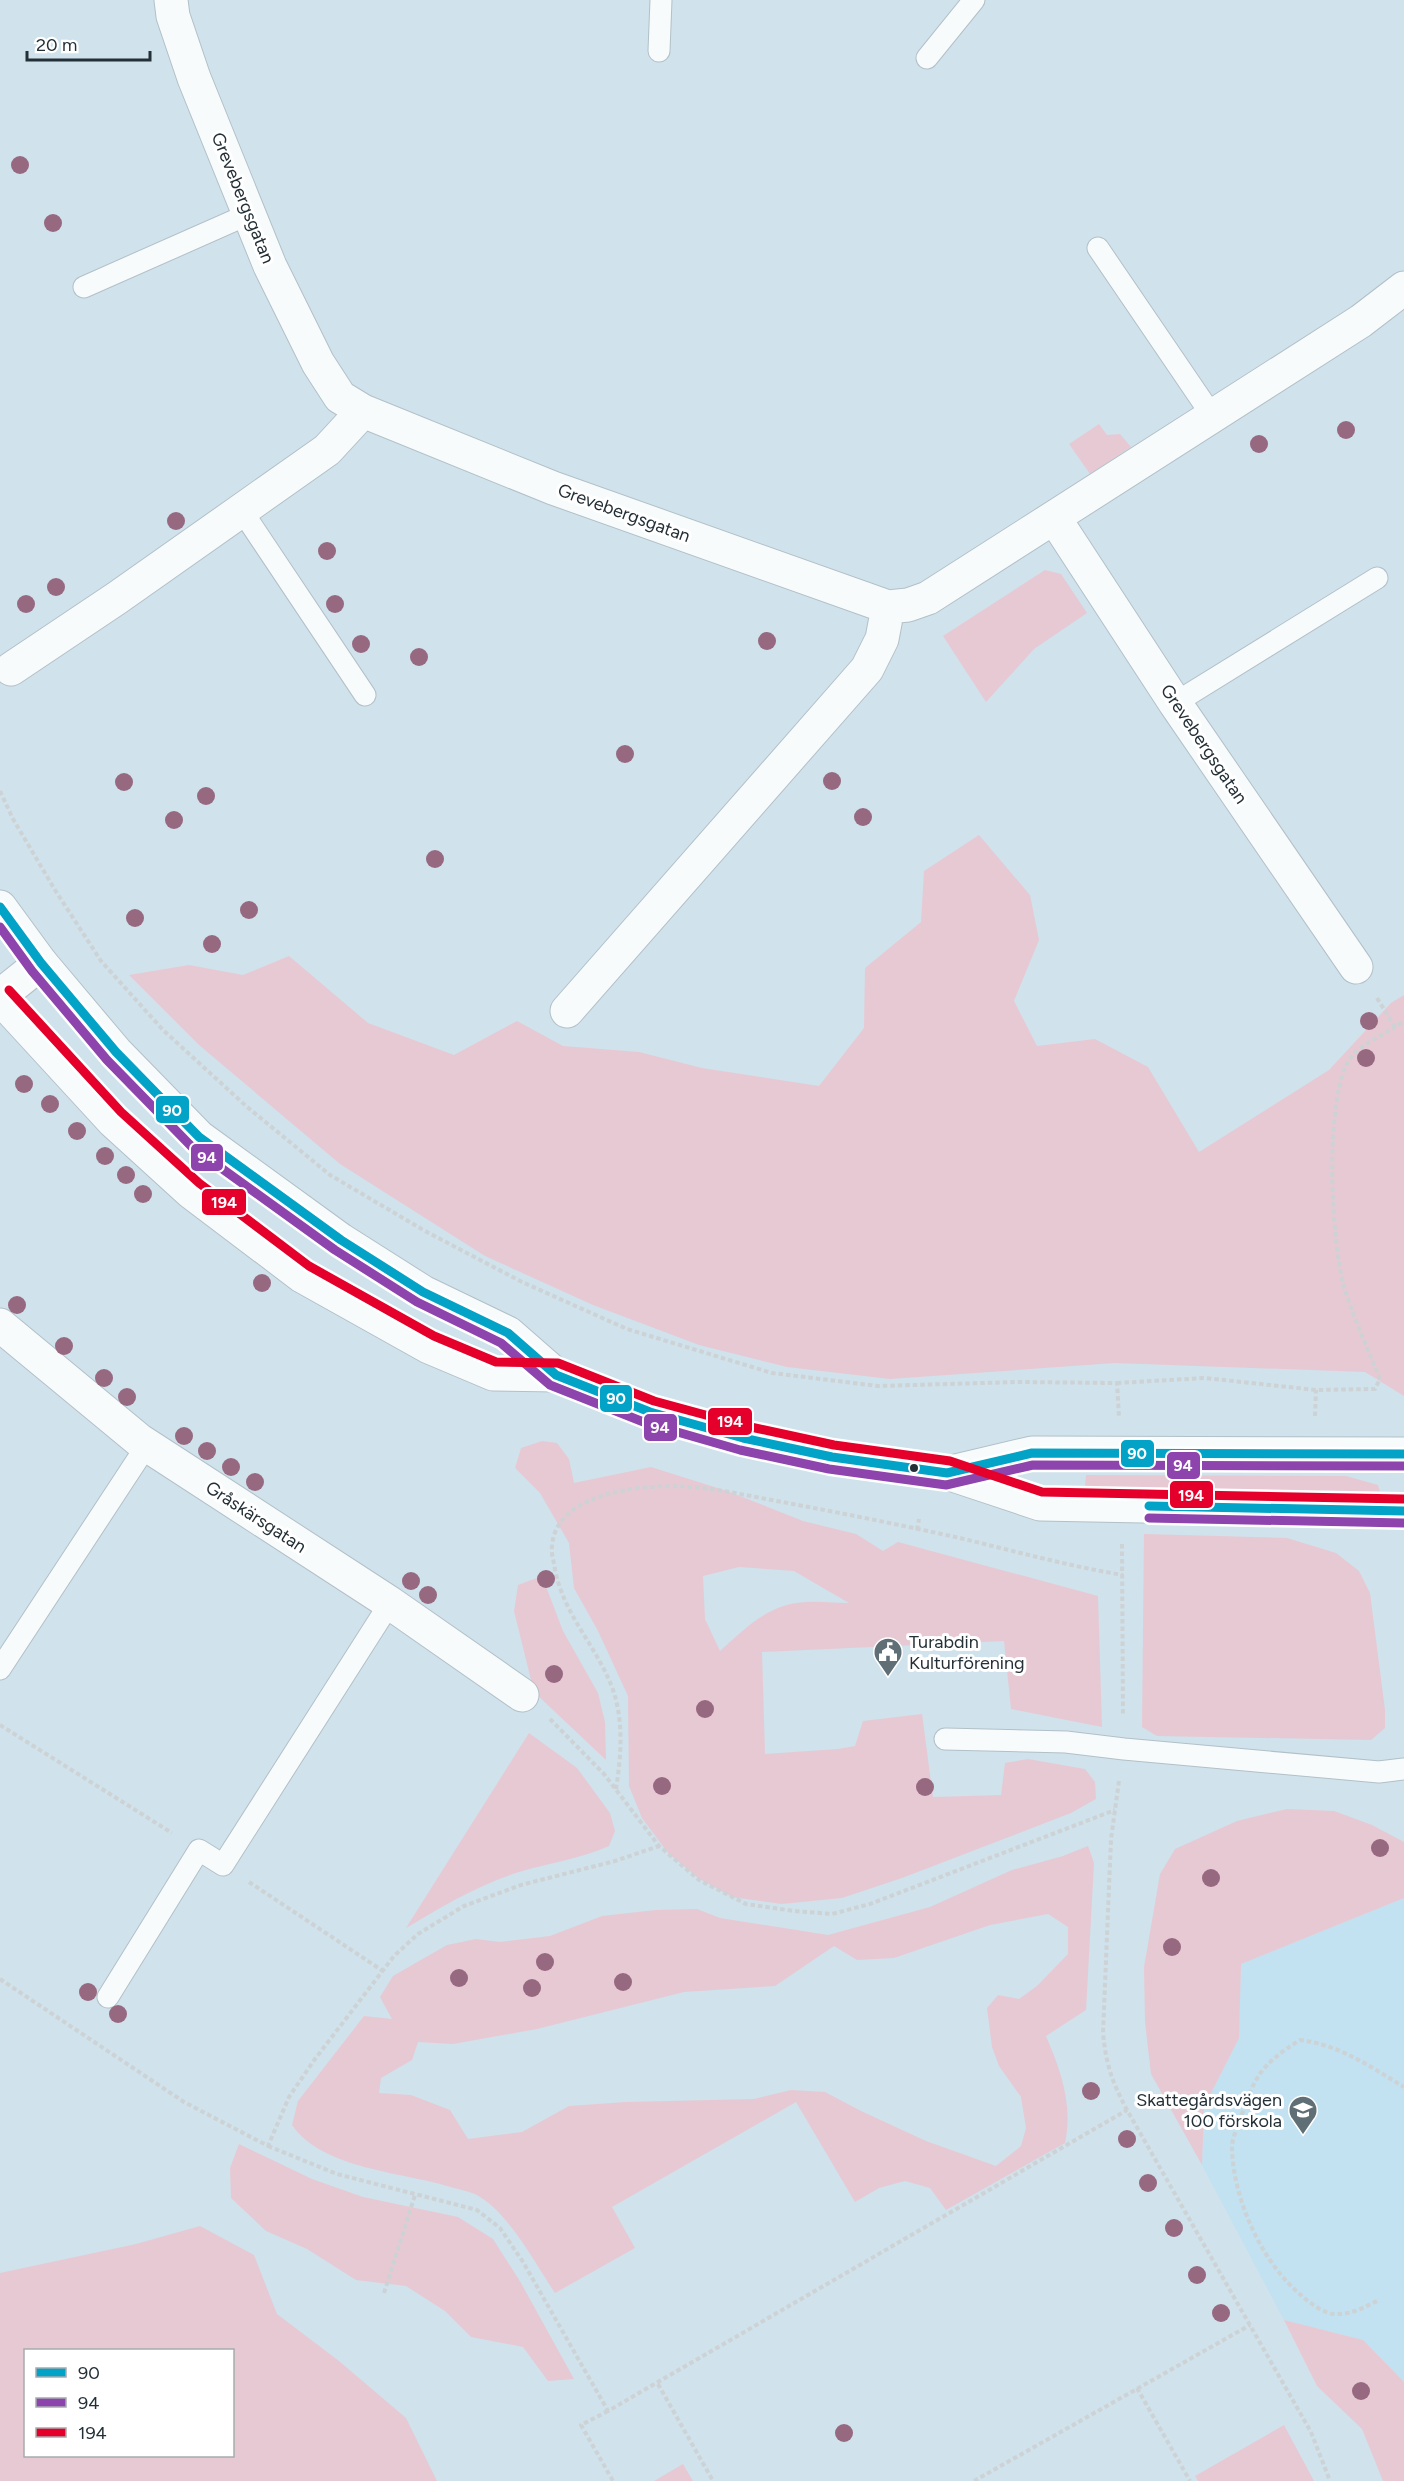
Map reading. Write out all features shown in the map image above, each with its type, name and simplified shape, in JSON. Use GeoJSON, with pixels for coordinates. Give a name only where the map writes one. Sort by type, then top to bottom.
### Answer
{"type":"FeatureCollection","features":[{"type":"Feature","properties":{"kind":"street","name":"Grevebergsgatan"},"geometry":{"type":"LineString","coordinates":[[171,0],[173,16],[194,78],[270,266],[318,363],[340,397],[363,411],[552,488],[888,607],[908,605],[928,598],[1055,519],[1372,314],[1404,288]]}},
{"type":"Feature","properties":{"kind":"street"},"geometry":{"type":"LineString","coordinates":[[11,669],[327,450],[363,411]]}},
{"type":"Feature","properties":{"kind":"street","name":"Grevebergsgatan"},"geometry":{"type":"LineString","coordinates":[[1055,519],[1175,703],[1356,967]]}},
{"type":"Feature","properties":{"kind":"street"},"geometry":{"type":"LineString","coordinates":[[567,1011],[867,669],[882,639],[888,607]]}},
{"type":"Feature","properties":{"kind":"street"},"geometry":{"type":"LineString","coordinates":[[0,907],[41,963],[116,1052],[199,1137],[341,1240],[423,1292],[508,1333],[556,1376]]}},
{"type":"Feature","properties":{"kind":"street"},"geometry":{"type":"LineString","coordinates":[[41,963],[0,997],[122,1129],[191,1192],[302,1276],[429,1347],[493,1374],[556,1376],[650,1412],[743,1438],[832,1457],[946,1473],[1040,1504],[1404,1511]]}},
{"type":"Feature","properties":{"kind":"street","name":"Gråskärsgatan"},"geometry":{"type":"LineString","coordinates":[[0,1325],[147,1445],[390,1603],[535,1705]]}},
{"type":"Feature","properties":{"kind":"street"},"geometry":{"type":"LineString","coordinates":[[946,1473],[1032,1453],[1404,1454]]}},
{"type":"Feature","properties":{"kind":"lane"},"geometry":{"type":"LineString","coordinates":[[659,51],[661,0]]}},
{"type":"Feature","properties":{"kind":"lane"},"geometry":{"type":"LineString","coordinates":[[927,57],[974,0]]}},
{"type":"Feature","properties":{"kind":"lane"},"geometry":{"type":"LineString","coordinates":[[84,287],[249,214]]}},
{"type":"Feature","properties":{"kind":"lane"},"geometry":{"type":"LineString","coordinates":[[1098,248],[1213,417]]}},
{"type":"Feature","properties":{"kind":"lane"},"geometry":{"type":"LineString","coordinates":[[242,511],[365,695]]}},
{"type":"Feature","properties":{"kind":"lane"},"geometry":{"type":"LineString","coordinates":[[1175,703],[1377,578]]}},
{"type":"Feature","properties":{"kind":"lane"},"geometry":{"type":"LineString","coordinates":[[0,1669],[147,1445]]}},
{"type":"Feature","properties":{"kind":"lane"},"geometry":{"type":"LineString","coordinates":[[108,1997],[199,1850],[223,1866],[390,1603]]}},
{"type":"Feature","properties":{"kind":"lane"},"geometry":{"type":"LineString","coordinates":[[945,1739],[1066,1742],[1379,1772],[1404,1769]]}},
{"type":"Feature","properties":{"kind":"path"},"geometry":{"type":"LineString","coordinates":[[0,791],[13,819],[49,880],[101,961],[163,1030],[246,1106],[330,1174],[425,1231],[522,1282],[627,1329],[772,1373],[878,1386],[1018,1382],[1117,1383],[1205,1378],[1316,1390],[1375,1389],[1380,1380],[1344,1289],[1334,1221],[1331,1148],[1338,1087],[1351,1057],[1395,1027]]}},
{"type":"Feature","properties":{"kind":"path"},"geometry":{"type":"LineString","coordinates":[[1117,1383],[1119,1418]]}},
{"type":"Feature","properties":{"kind":"path"},"geometry":{"type":"LineString","coordinates":[[1314,1418],[1316,1390]]}},
{"type":"Feature","properties":{"kind":"path"},"geometry":{"type":"LineString","coordinates":[[616,1789],[621,1753],[613,1691],[598,1660],[575,1623],[557,1584],[552,1547],[556,1528],[571,1510],[595,1499],[625,1490],[701,1487],[917,1530],[1080,1568],[1123,1575]]}},
{"type":"Feature","properties":{"kind":"path"},"geometry":{"type":"LineString","coordinates":[[917,1530],[919,1519]]}},
{"type":"Feature","properties":{"kind":"path"},"geometry":{"type":"LineString","coordinates":[[1122,1544],[1124,1749],[1111,1839],[1103,2033],[1106,2061],[1112,2082],[1127,2110],[1311,2432],[1330,2481]]}},
{"type":"Feature","properties":{"kind":"path"},"geometry":{"type":"LineString","coordinates":[[535,1705],[616,1789],[659,1846],[699,1880],[747,1904],[832,1914],[870,1904],[1115,1809]]}},
{"type":"Feature","properties":{"kind":"path"},"geometry":{"type":"LineString","coordinates":[[0,1725],[199,1850]]}},
{"type":"Feature","properties":{"kind":"path"},"geometry":{"type":"LineString","coordinates":[[268,2146],[290,2097],[394,1956],[418,1934],[464,1906],[520,1885],[615,1861],[659,1846]]}},
{"type":"Feature","properties":{"kind":"path"},"geometry":{"type":"LineString","coordinates":[[223,1866],[383,1971]]}},
{"type":"Feature","properties":{"kind":"path"},"geometry":{"type":"LineString","coordinates":[[0,1980],[184,2102],[268,2146],[337,2174],[477,2210],[500,2228],[523,2262],[608,2411]]}},
{"type":"Feature","properties":{"kind":"path"},"geometry":{"type":"LineString","coordinates":[[1377,2301],[1354,2312],[1332,2314],[1311,2303],[1289,2286],[1271,2264],[1255,2235],[1238,2186],[1232,2145],[1253,2083],[1267,2063],[1300,2040],[1322,2043],[1371,2067],[1404,2087]]}},
{"type":"Feature","properties":{"kind":"path"},"geometry":{"type":"LineString","coordinates":[[613,2481],[581,2425],[658,2384],[1127,2110]]}},
{"type":"Feature","properties":{"kind":"path"},"geometry":{"type":"LineString","coordinates":[[384,2293],[415,2195]]}},
{"type":"Feature","properties":{"kind":"path"},"geometry":{"type":"LineString","coordinates":[[974,2481],[1250,2324]]}},
{"type":"Feature","properties":{"kind":"path"},"geometry":{"type":"LineString","coordinates":[[658,2384],[713,2481]]}},
{"type":"Feature","properties":{"kind":"path"},"geometry":{"type":"LineString","coordinates":[[1137,2388],[1190,2481]]}},
{"type":"Feature","properties":{"kind":"shaded area"},"geometry":{"type":"Polygon","coordinates":[[[1099,424],[1107,435],[1120,434],[1131,447],[1090,474],[1069,444],[1099,424]]]}},
{"type":"Feature","properties":{"kind":"shaded area"},"geometry":{"type":"Polygon","coordinates":[[[1045,570],[1061,574],[1087,613],[1034,649],[986,702],[943,636],[1045,570]]]}},
{"type":"Feature","properties":{"kind":"shaded area"},"geometry":{"type":"Polygon","coordinates":[[[979,835],[1030,895],[1039,940],[1014,1001],[1037,1046],[1095,1039],[1148,1067],[1199,1152],[1329,1070],[1391,1003],[1404,995],[1404,1396],[1365,1372],[1115,1363],[890,1379],[787,1367],[699,1345],[593,1305],[485,1256],[340,1164],[199,1045],[129,975],[189,965],[243,975],[289,956],[368,1023],[454,1055],[517,1021],[563,1046],[639,1052],[702,1068],[819,1086],[864,1028],[865,968],[921,922],[924,871],[979,835]]]}},
{"type":"Feature","properties":{"kind":"shaded area"},"geometry":{"type":"Polygon","coordinates":[[[542,1441],[557,1443],[569,1459],[574,1483],[651,1467],[727,1491],[803,1521],[856,1534],[883,1551],[898,1542],[1098,1596],[1102,1727],[1011,1709],[1004,1641],[762,1652],[765,1754],[855,1746],[863,1721],[922,1714],[933,1797],[1001,1795],[1005,1763],[1028,1759],[1085,1769],[1095,1782],[1096,1799],[1071,1813],[902,1878],[842,1898],[782,1904],[732,1897],[698,1878],[668,1853],[642,1818],[629,1786],[628,1696],[598,1631],[574,1588],[569,1543],[540,1493],[515,1468],[521,1448],[542,1441]],[[739,1567],[703,1576],[705,1619],[720,1651],[759,1618],[781,1607],[807,1602],[849,1603],[794,1571],[739,1567]]]}},
{"type":"Feature","properties":{"kind":"shaded area"},"geometry":{"type":"Polygon","coordinates":[[[1086,1475],[1346,1476],[1378,1485],[1380,1492],[1376,1494],[1129,1490],[1085,1486],[1086,1475]]]}},
{"type":"Feature","properties":{"kind":"shaded area"},"geometry":{"type":"Polygon","coordinates":[[[1144,1534],[1287,1538],[1336,1553],[1359,1571],[1370,1593],[1385,1710],[1385,1728],[1371,1740],[1157,1736],[1142,1727],[1144,1534]]]}},
{"type":"Feature","properties":{"kind":"shaded area"},"geometry":{"type":"Polygon","coordinates":[[[542,1576],[563,1631],[598,1693],[605,1722],[606,1760],[534,1692],[514,1611],[518,1585],[542,1576]]]}},
{"type":"Feature","properties":{"kind":"shaded area"},"geometry":{"type":"Polygon","coordinates":[[[529,1733],[577,1768],[610,1813],[615,1831],[609,1846],[489,1883],[406,1928],[529,1733]]]}},
{"type":"Feature","properties":{"kind":"shaded area"},"geometry":{"type":"Polygon","coordinates":[[[1287,1809],[1334,1811],[1372,1825],[1404,1842],[1404,1898],[1241,1964],[1239,2038],[1204,2107],[1202,2165],[1151,2074],[1145,2022],[1144,1967],[1160,1874],[1175,1849],[1237,1821],[1287,1809]]]}},
{"type":"Feature","properties":{"kind":"shaded area"},"geometry":{"type":"Polygon","coordinates":[[[1088,1846],[1094,1863],[1086,2010],[1046,2036],[1064,2088],[1068,2115],[1065,2143],[946,2210],[930,2188],[905,2181],[879,2188],[855,2202],[796,2102],[612,2207],[635,2248],[555,2293],[511,2227],[491,2205],[480,2197],[464,2190],[344,2160],[324,2152],[306,2140],[292,2125],[298,2101],[364,2016],[392,2019],[380,1997],[393,1976],[447,1945],[476,1939],[500,1942],[550,1936],[602,1916],[656,1910],[697,1909],[720,1918],[828,1935],[930,1907],[1012,1870],[1063,1856],[1088,1846]],[[1048,1914],[990,1925],[894,1958],[857,1960],[834,1946],[775,1986],[684,1992],[537,2029],[453,2044],[418,2042],[412,2060],[381,2078],[379,2093],[411,2095],[450,2110],[468,2139],[522,2132],[569,2106],[626,2102],[754,2099],[791,2090],[825,2092],[926,2141],[996,2166],[1021,2146],[1026,2128],[1021,2097],[999,2066],[992,2047],[987,2008],[998,1995],[1019,1999],[1037,1986],[1068,1954],[1068,1927],[1048,1914]]]}},
{"type":"Feature","properties":{"kind":"shaded area","name":"Skattegårdsvägen 100 förskola"},"geometry":{"type":"Polygon","coordinates":[[[1404,1898],[1404,2382],[1363,2340],[1284,2320],[1202,2165],[1204,2107],[1239,2038],[1241,1964],[1404,1898]]]}},
{"type":"Feature","properties":{"kind":"shaded area"},"geometry":{"type":"Polygon","coordinates":[[[239,2144],[312,2179],[363,2197],[458,2217],[493,2239],[521,2283],[574,2379],[548,2381],[523,2347],[471,2337],[445,2311],[406,2286],[356,2280],[307,2249],[266,2231],[231,2198],[230,2168],[239,2144]]]}},
{"type":"Feature","properties":{"kind":"shaded area"},"geometry":{"type":"Polygon","coordinates":[[[200,2226],[254,2255],[277,2314],[339,2361],[406,2418],[437,2481],[0,2481],[0,2273],[136,2244],[200,2226]]]}},
{"type":"Feature","properties":{"kind":"shaded area"},"geometry":{"type":"Polygon","coordinates":[[[1284,2320],[1363,2340],[1404,2382],[1404,2481],[1383,2481],[1362,2429],[1317,2386],[1284,2320]]]}},
{"type":"Feature","properties":{"kind":"shaded area"},"geometry":{"type":"Polygon","coordinates":[[[1284,2425],[1314,2481],[1198,2481],[1195,2476],[1284,2425]]]}},
{"type":"Feature","properties":{"kind":"shaded area"},"geometry":{"type":"Polygon","coordinates":[[[683,2464],[693,2481],[654,2481],[683,2464]]]}},
{"type":"Feature","properties":{"kind":"transit line","name":"90"},"geometry":{"type":"LineString","coordinates":[[0,907],[41,963],[116,1052],[199,1137],[341,1240],[423,1292],[508,1333],[556,1375],[650,1412],[743,1438],[832,1457],[947,1473],[1032,1453],[1404,1454]]}},
{"type":"Feature","properties":{"kind":"transit line","name":"94"},"geometry":{"type":"LineString","coordinates":[[0,927],[32,971],[107,1060],[192,1147],[335,1250],[417,1302],[501,1343],[550,1385],[646,1423],[740,1450],[829,1469],[946,1485],[1033,1465],[1404,1466]]}},
{"type":"Feature","properties":{"kind":"transit line","name":"194"},"geometry":{"type":"LineString","coordinates":[[9,990],[121,1112],[199,1183],[309,1266],[434,1336],[496,1362],[558,1363],[654,1401],[746,1426],[834,1445],[950,1461],[1042,1492],[1404,1499]]}},
{"type":"Feature","properties":{"kind":"transit line","name":"90"},"geometry":{"type":"LineString","coordinates":[[1149,1506],[1404,1511]]}},
{"type":"Feature","properties":{"kind":"transit line","name":"94"},"geometry":{"type":"LineString","coordinates":[[1149,1518],[1404,1523]]}},
{"type":"Feature","properties":{"kind":"place","name":"Turabdin Kulturförening"},"geometry":{"type":"Point","coordinates":[888,1678]}},
{"type":"Feature","properties":{"kind":"place","name":"Skattegårdsvägen 100 förskola"},"geometry":{"type":"Point","coordinates":[1303,2136]}}]}
